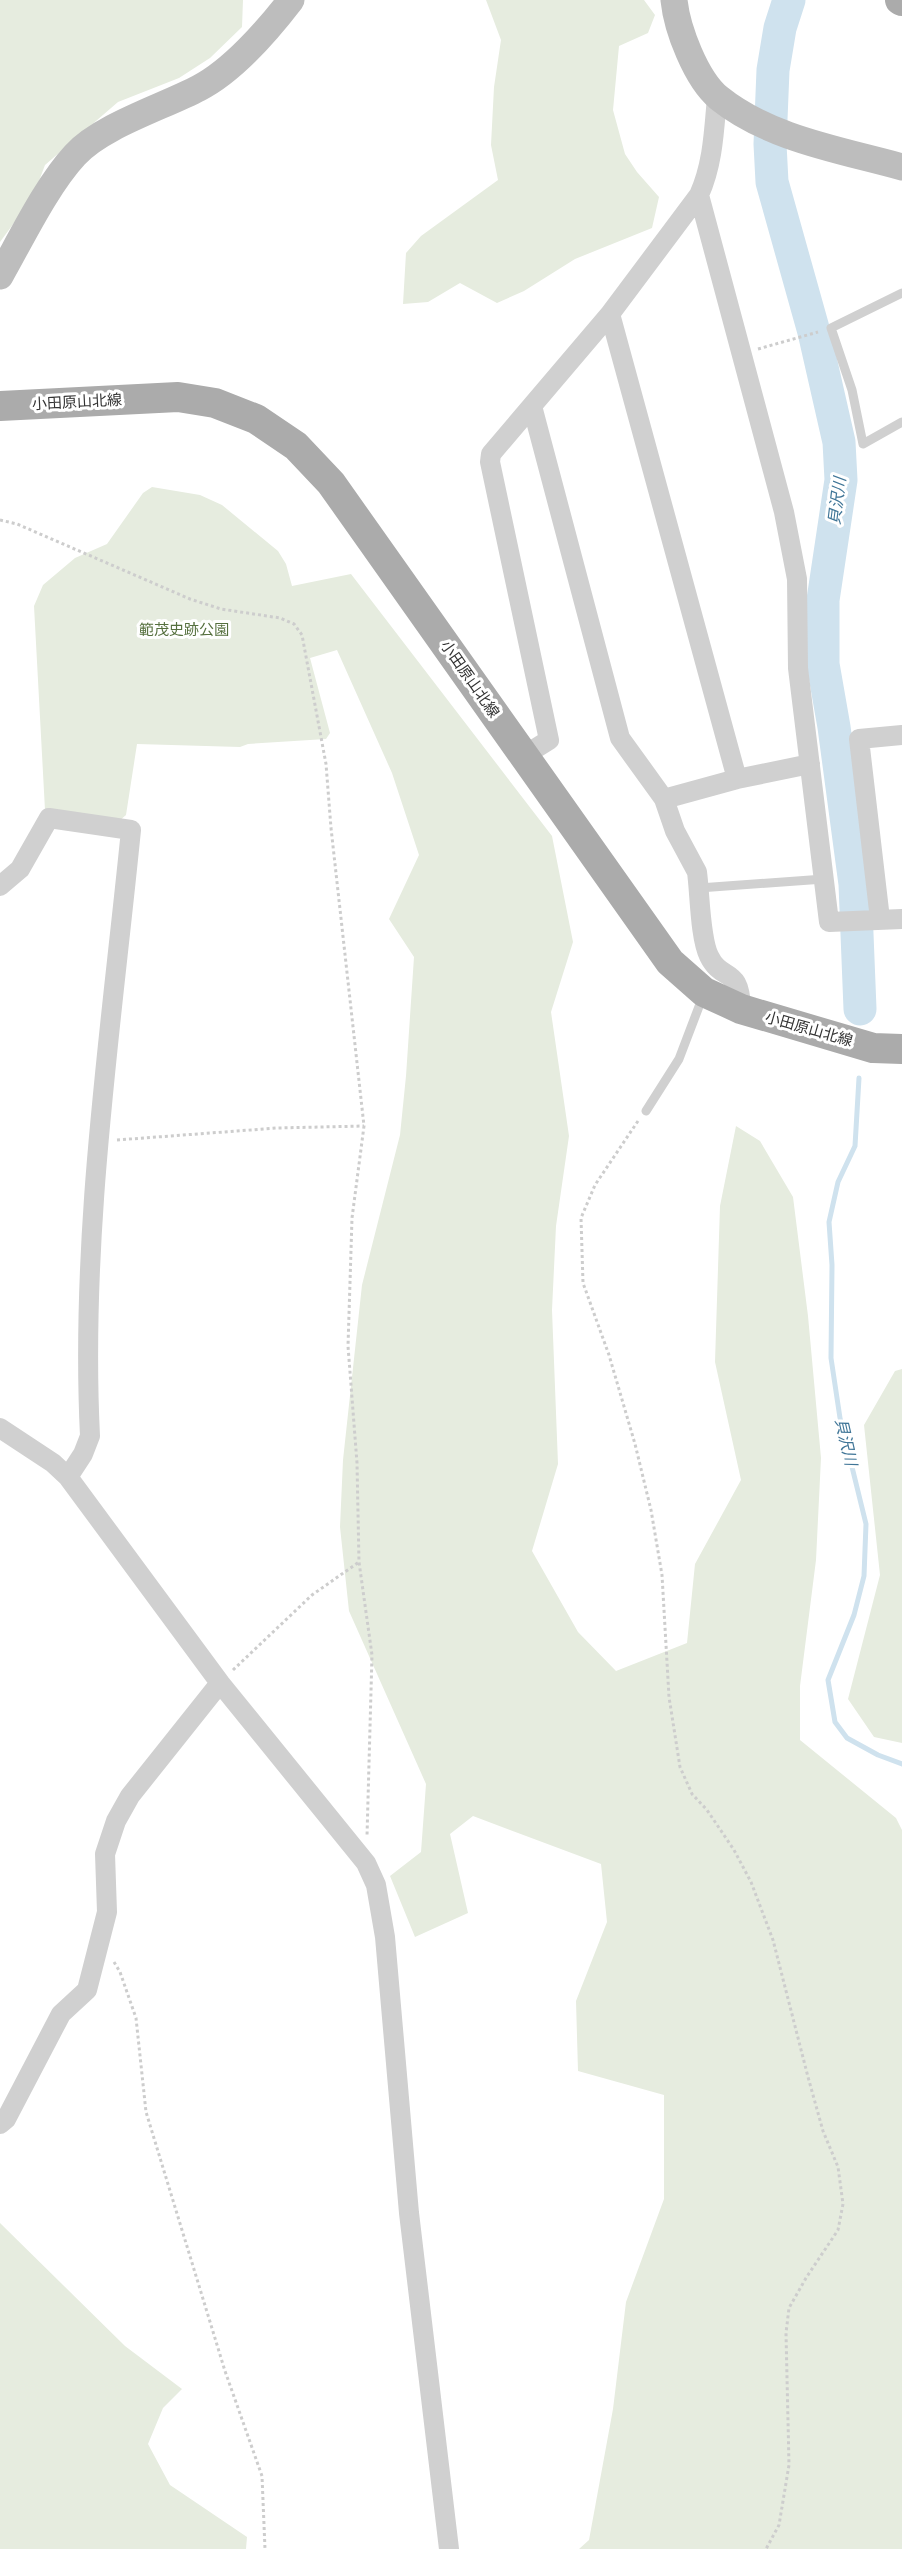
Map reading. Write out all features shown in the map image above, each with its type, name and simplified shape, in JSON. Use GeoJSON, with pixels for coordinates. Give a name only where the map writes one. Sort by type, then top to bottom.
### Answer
{"type":"FeatureCollection","features":[{"type":"Feature","properties":{"kind":"main road","name":"小田原山北線"},"geometry":{"type":"LineString","coordinates":[[0,406],[178,397],[215,403],[256,419],[296,446],[331,483],[670,962],[704,992],[741,1009],[873,1048],[902,1049]]}},
{"type":"Feature","properties":{"kind":"street"},"geometry":{"type":"LineString","coordinates":[[0,276],[42,204],[75,154],[95,139],[202,87],[238,58],[270,26],[291,0]]}},
{"type":"Feature","properties":{"kind":"street"},"geometry":{"type":"LineString","coordinates":[[674,0],[682,36],[693,63],[717,97],[747,116],[787,134],[902,167]]}},
{"type":"Feature","properties":{"kind":"street"},"geometry":{"type":"LineString","coordinates":[[525,755],[549,740],[490,454],[610,314],[699,195],[707,178],[711,158],[717,97]]}},
{"type":"Feature","properties":{"kind":"street"},"geometry":{"type":"LineString","coordinates":[[699,195],[784,512],[797,579],[798,668],[830,922],[902,919]]}},
{"type":"Feature","properties":{"kind":"street"},"geometry":{"type":"LineString","coordinates":[[610,314],[737,779]]}},
{"type":"Feature","properties":{"kind":"street"},"geometry":{"type":"LineString","coordinates":[[532,406],[620,738],[664,799],[675,831],[693,861],[709,957],[736,981],[741,991],[741,1009]]}},
{"type":"Feature","properties":{"kind":"street"},"geometry":{"type":"LineString","coordinates":[[880,919],[859,739],[902,735]]}},
{"type":"Feature","properties":{"kind":"street"},"geometry":{"type":"LineString","coordinates":[[664,799],[737,779],[810,764]]}},
{"type":"Feature","properties":{"kind":"street"},"geometry":{"type":"LineString","coordinates":[[0,886],[20,869],[49,818],[131,830],[100,1142],[88,1307],[90,1436],[83,1454],[68,1478]]}},
{"type":"Feature","properties":{"kind":"street"},"geometry":{"type":"LineString","coordinates":[[0,1428],[53,1463],[68,1478],[220,1683],[366,1863],[376,1885],[386,1937],[410,2224],[448,2549]]}},
{"type":"Feature","properties":{"kind":"street"},"geometry":{"type":"LineString","coordinates":[[0,2124],[6,2119],[61,2014],[87,1990],[107,1912],[105,1854],[116,1821],[130,1796],[220,1683]]}},
{"type":"Feature","properties":{"kind":"lane"},"geometry":{"type":"LineString","coordinates":[[902,293],[831,328],[852,390],[863,444],[902,422]]}},
{"type":"Feature","properties":{"kind":"lane"},"geometry":{"type":"LineString","coordinates":[[699,888],[824,879]]}},
{"type":"Feature","properties":{"kind":"lane"},"geometry":{"type":"LineString","coordinates":[[646,1111],[679,1059],[704,992]]}},
{"type":"Feature","properties":{"kind":"path"},"geometry":{"type":"LineString","coordinates":[[741,353],[831,328]]}},
{"type":"Feature","properties":{"kind":"path"},"geometry":{"type":"LineString","coordinates":[[0,520],[17,524],[190,599],[221,609],[280,618],[294,624],[302,635],[326,764],[332,840],[364,1126],[352,1218],[348,1346],[357,1463],[359,1562],[372,1655],[366,1863]]}},
{"type":"Feature","properties":{"kind":"path"},"geometry":{"type":"LineString","coordinates":[[646,1111],[595,1185],[581,1218],[583,1283],[612,1366],[651,1510],[662,1575],[669,1697],[680,1767],[692,1794],[707,1809],[734,1850],[751,1882],[773,1940],[820,2120],[838,2167],[843,2204],[838,2230],[789,2308],[786,2333],[789,2465],[779,2525],[766,2549]]}},
{"type":"Feature","properties":{"kind":"path"},"geometry":{"type":"LineString","coordinates":[[100,1142],[277,1128],[364,1126]]}},
{"type":"Feature","properties":{"kind":"path"},"geometry":{"type":"LineString","coordinates":[[220,1683],[312,1596],[359,1562]]}},
{"type":"Feature","properties":{"kind":"path"},"geometry":{"type":"LineString","coordinates":[[100,1939],[120,1972],[136,2018],[146,2112],[225,2371],[262,2476],[265,2549]]}},
{"type":"Feature","properties":{"kind":"green space"},"geometry":{"type":"Polygon","coordinates":[[[0,0],[243,0],[242,27],[210,58],[179,78],[118,102],[45,165],[33,197],[0,242],[0,0]]]}},
{"type":"Feature","properties":{"kind":"green space"},"geometry":{"type":"Polygon","coordinates":[[[486,0],[644,0],[655,15],[648,33],[619,46],[613,110],[625,154],[659,197],[652,228],[575,259],[524,291],[497,303],[460,283],[428,302],[403,304],[406,253],[421,236],[498,180],[491,145],[494,87],[501,40],[486,0]]]}},
{"type":"Feature","properties":{"kind":"green space","name":"範茂史跡公園"},"geometry":{"type":"Polygon","coordinates":[[[152,487],[200,495],[222,505],[278,551],[286,564],[292,586],[351,574],[552,836],[573,942],[551,1012],[569,1136],[556,1226],[552,1310],[558,1464],[532,1551],[578,1632],[616,1671],[687,1643],[695,1564],[741,1480],[715,1362],[720,1206],[736,1126],[760,1141],[793,1197],[808,1316],[821,1458],[816,1560],[800,1686],[800,1740],[896,1818],[902,1830],[902,2549],[579,2549],[589,2540],[613,2409],[626,2302],[664,2199],[664,2095],[578,2071],[576,2001],[607,1922],[601,1864],[473,1816],[450,1834],[468,1913],[415,1937],[390,1876],[421,1852],[426,1784],[349,1611],[340,1527],[343,1460],[362,1285],[400,1135],[406,1076],[414,957],[389,919],[419,855],[392,773],[337,650],[310,658],[330,733],[326,739],[248,744],[240,747],[137,744],[126,815],[119,821],[45,810],[34,606],[43,585],[75,558],[107,544],[143,493],[152,487]]]}},
{"type":"Feature","properties":{"kind":"green space"},"geometry":{"type":"Polygon","coordinates":[[[902,1369],[902,1743],[874,1737],[848,1699],[880,1575],[864,1425],[895,1371],[902,1369]]]}},
{"type":"Feature","properties":{"kind":"green space"},"geometry":{"type":"Polygon","coordinates":[[[0,2223],[125,2346],[182,2389],[163,2408],[148,2444],[170,2485],[247,2537],[246,2549],[0,2549],[0,2223]]]}},
{"type":"Feature","properties":{"kind":"waterway","name":"貝沢川"},"geometry":{"type":"LineString","coordinates":[[789,0],[780,28],[773,70],[770,144],[772,182],[814,332],[839,442],[841,480],[823,600],[823,664],[834,727],[855,884],[860,1009]]}},
{"type":"Feature","properties":{"kind":"waterway","name":"貝沢川"},"geometry":{"type":"LineString","coordinates":[[859,1078],[855,1146],[838,1182],[829,1222],[832,1265],[831,1358],[840,1418],[866,1524],[864,1576],[854,1615],[828,1680],[835,1722],[847,1738],[878,1755],[902,1764]]}}]}
